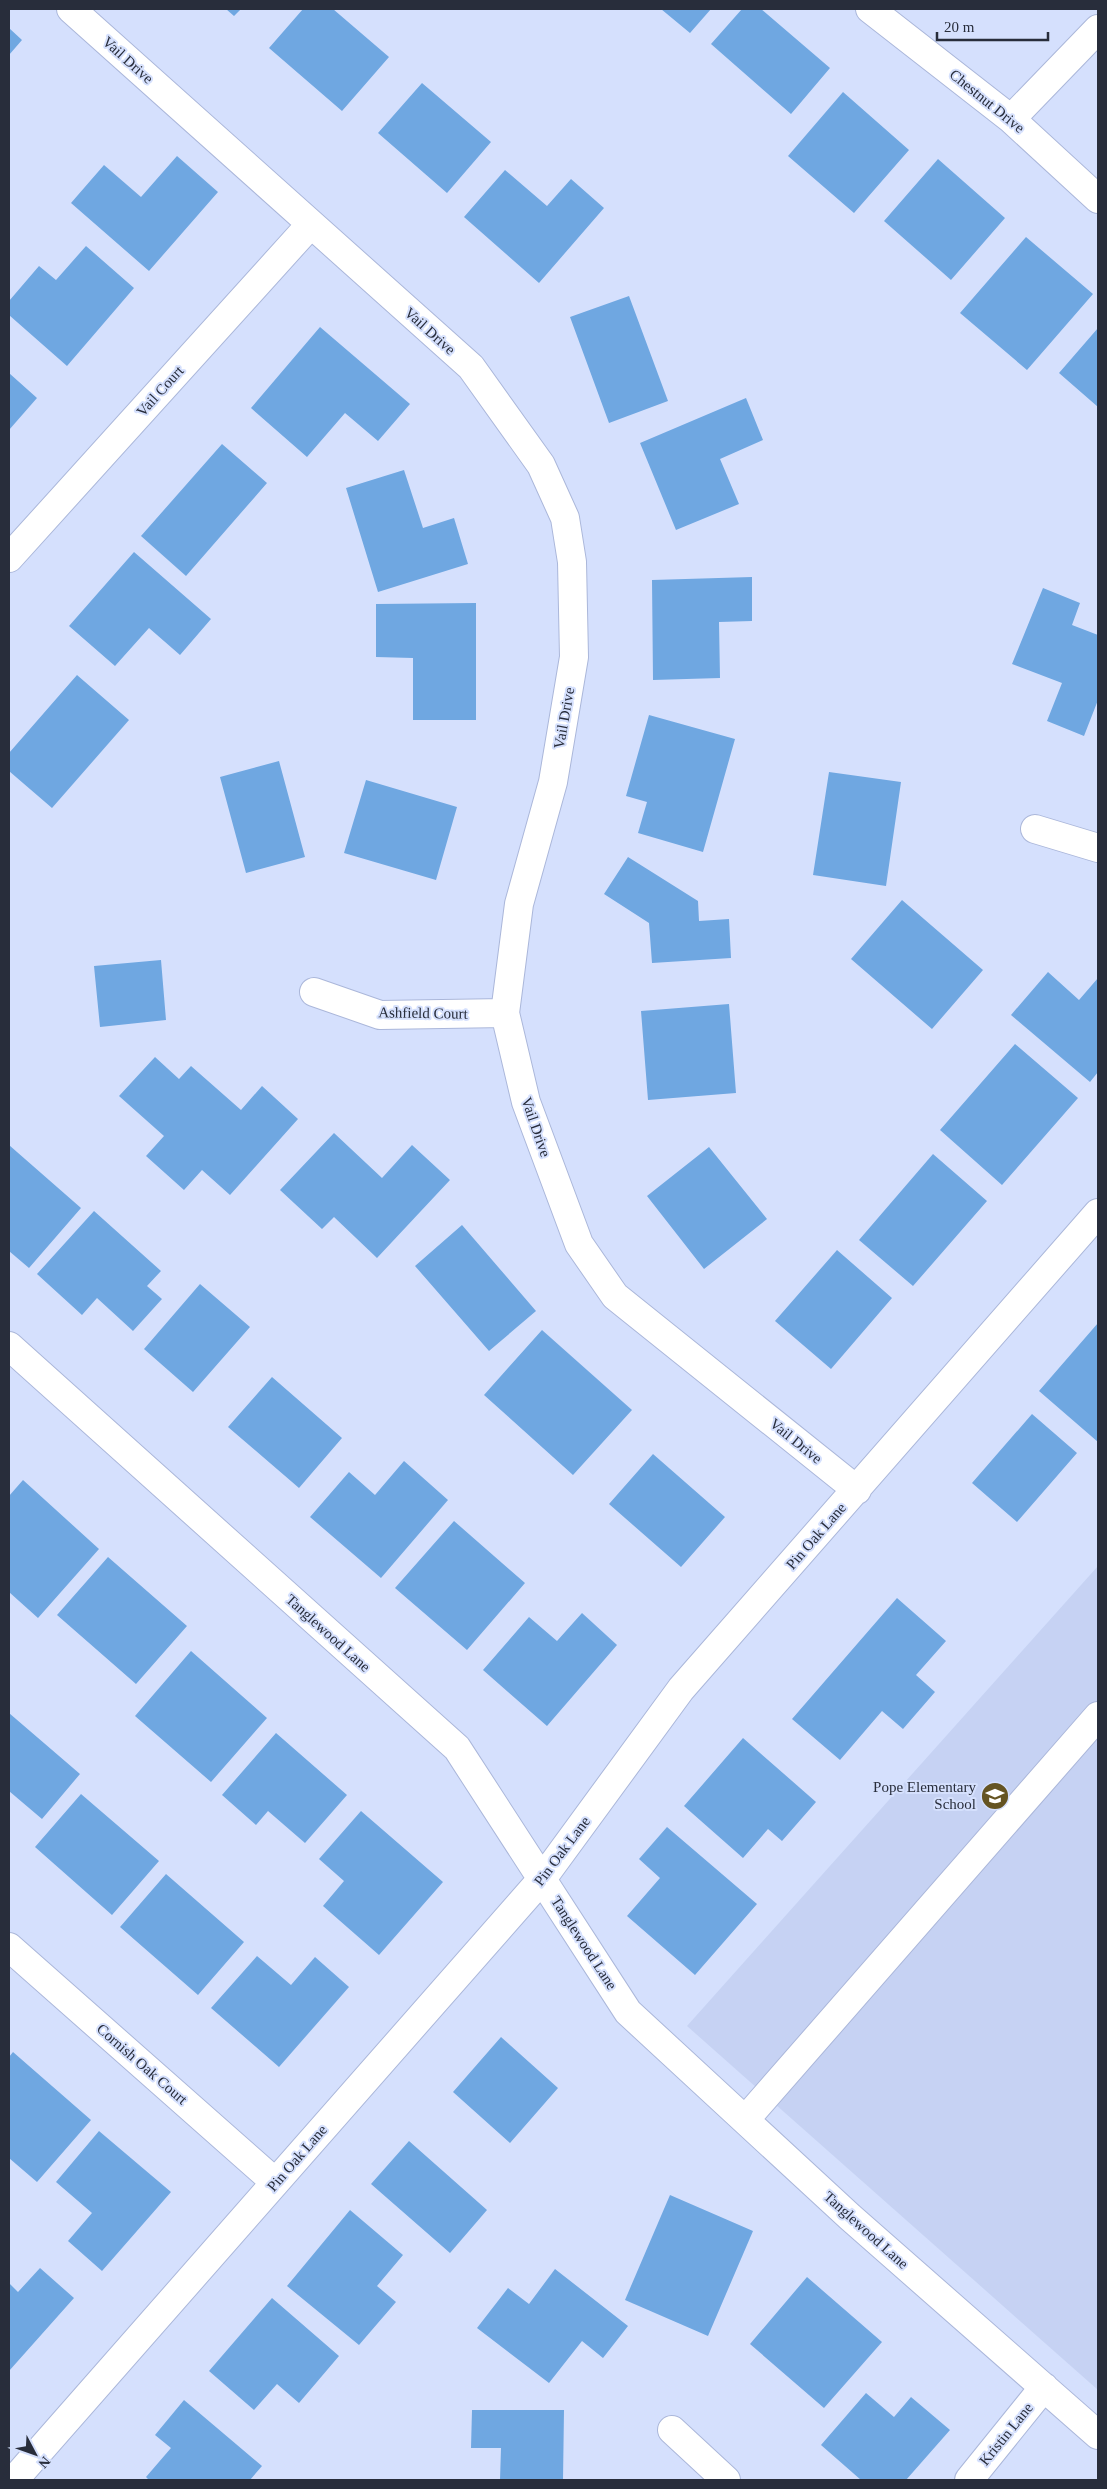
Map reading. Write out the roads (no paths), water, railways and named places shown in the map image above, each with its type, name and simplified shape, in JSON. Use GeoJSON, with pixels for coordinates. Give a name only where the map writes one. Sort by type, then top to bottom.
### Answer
{"type":"FeatureCollection","features":[{"type":"Feature","properties":{"kind":"street","name":"Vail Drive"},"geometry":{"type":"LineString","coordinates":[[71,9],[471,367],[542,465],[565,518],[572,562],[574,657],[553,782],[519,904],[505,1013],[526,1102],[579,1244],[615,1296],[857,1490]]}},
{"type":"Feature","properties":{"kind":"street","name":"Chestnut Drive"},"geometry":{"type":"LineString","coordinates":[[870,9],[1011,119],[1098,199]]}},
{"type":"Feature","properties":{"kind":"street"},"geometry":{"type":"LineString","coordinates":[[1011,119],[1098,29]]}},
{"type":"Feature","properties":{"kind":"street","name":"Vail Court"},"geometry":{"type":"LineString","coordinates":[[9,558],[311,224]]}},
{"type":"Feature","properties":{"kind":"street"},"geometry":{"type":"LineString","coordinates":[[1035,829],[1098,848]]}},
{"type":"Feature","properties":{"kind":"street","name":"Ashfield Court"},"geometry":{"type":"LineString","coordinates":[[314,992],[380,1015],[505,1013]]}},
{"type":"Feature","properties":{"kind":"street","name":"Pin Oak Lane"},"geometry":{"type":"LineString","coordinates":[[14,2480],[542,1879],[682,1689],[1098,1213]]}},
{"type":"Feature","properties":{"kind":"street","name":"Tanglewood Lane"},"geometry":{"type":"LineString","coordinates":[[9,1346],[457,1748],[628,2012],[850,2217],[1098,2434]]}},
{"type":"Feature","properties":{"kind":"street"},"geometry":{"type":"LineString","coordinates":[[745,2120],[1098,1716]]}},
{"type":"Feature","properties":{"kind":"street","name":"Cornish Oak Court"},"geometry":{"type":"LineString","coordinates":[[9,1947],[275,2182]]}},
{"type":"Feature","properties":{"kind":"street","name":"Kristin Lane"},"geometry":{"type":"LineString","coordinates":[[968,2480],[1044,2387]]}},
{"type":"Feature","properties":{"kind":"street"},"geometry":{"type":"LineString","coordinates":[[672,2430],[726,2480]]}},
{"type":"Feature","properties":{"kind":"place","name":"Pope Elementary School"},"geometry":{"type":"Point","coordinates":[995,1796]}}]}
